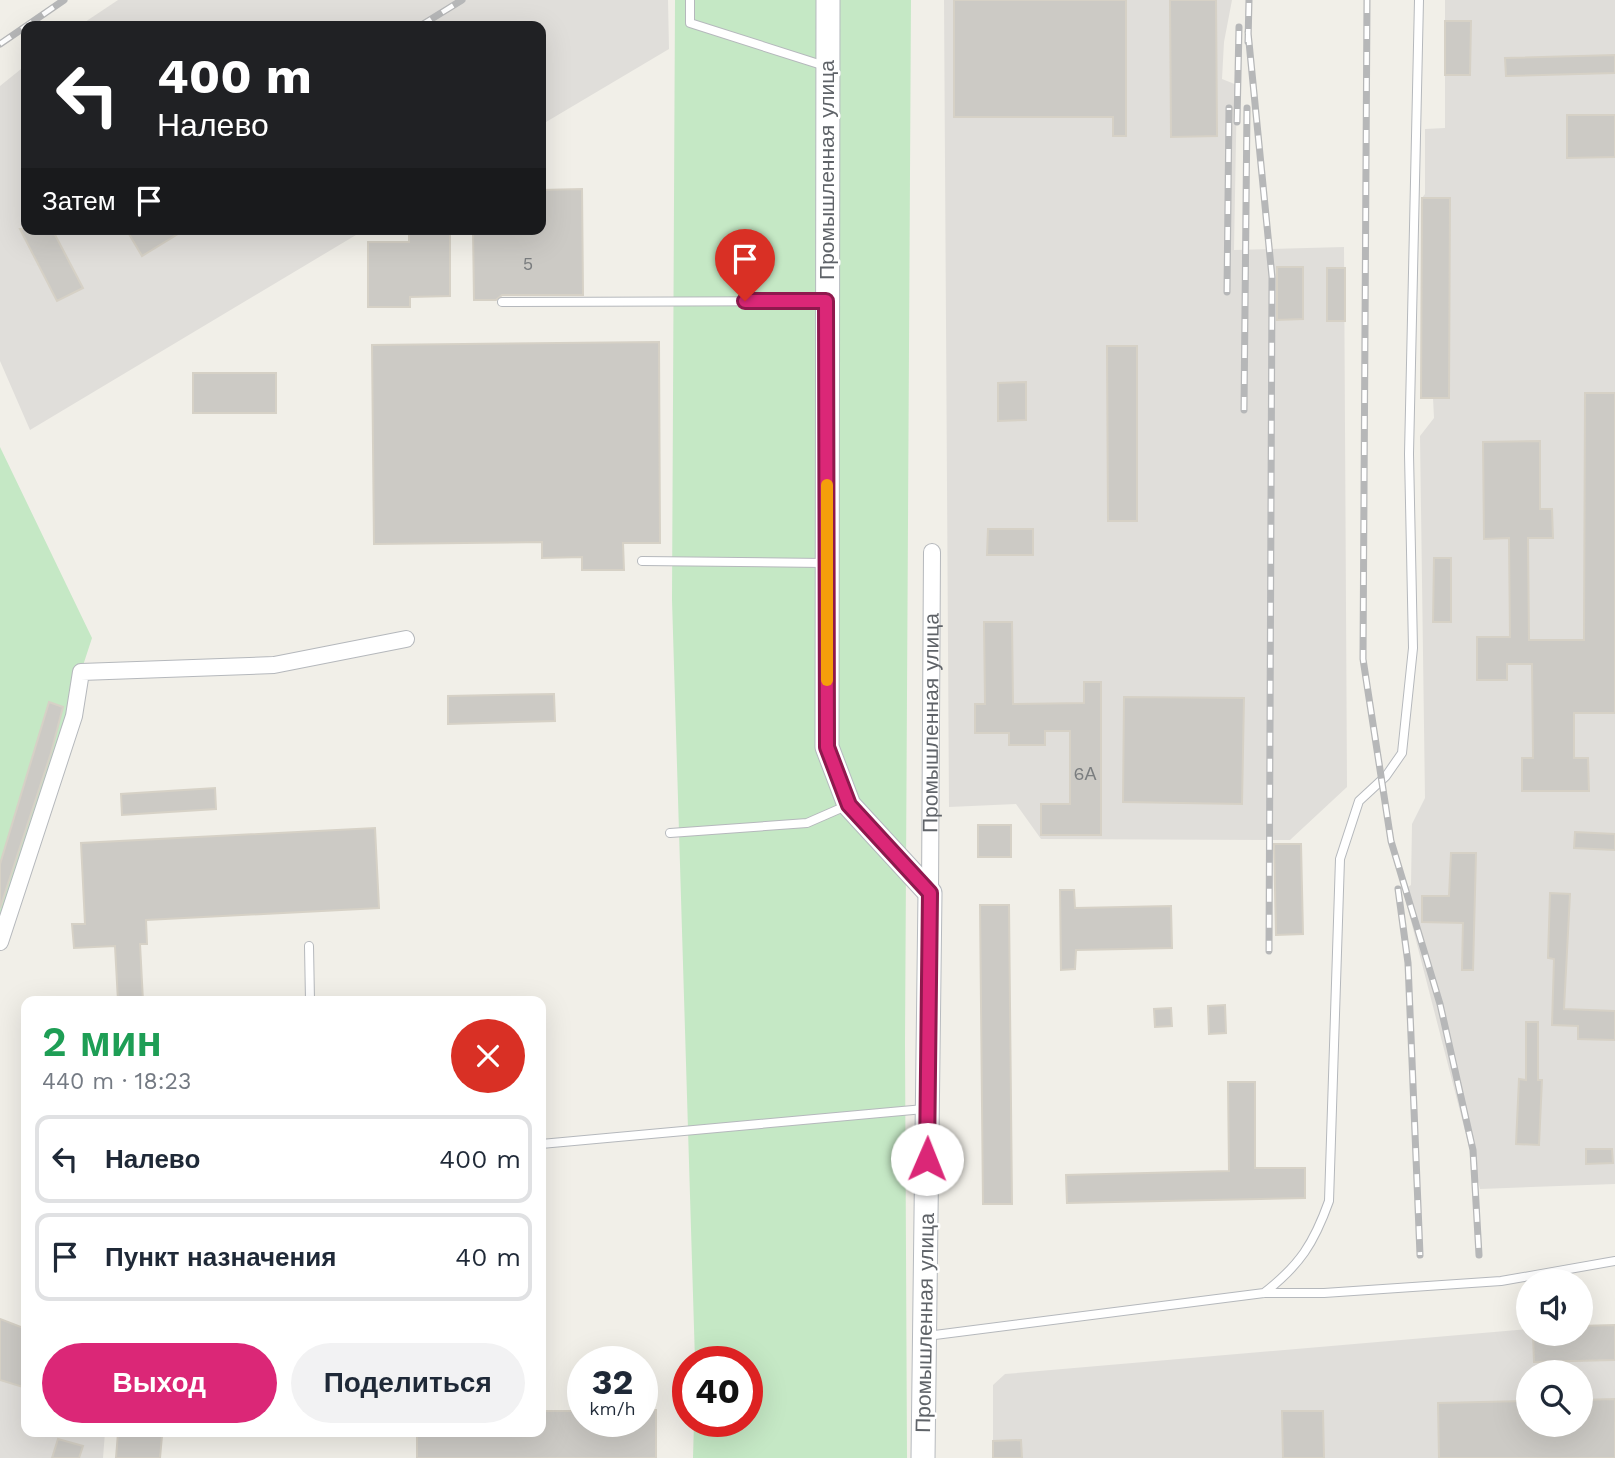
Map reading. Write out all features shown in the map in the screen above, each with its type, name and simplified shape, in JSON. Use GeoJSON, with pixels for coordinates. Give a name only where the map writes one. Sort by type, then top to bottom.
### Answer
{"type":"FeatureCollection","features":[{"type":"Feature","properties":{"kind":"street","name":"Промышленная улица"},"geometry":{"type":"LineString","coordinates":[[828,0],[827,747],[849,805],[930,893]]}},
{"type":"Feature","properties":{"kind":"street","name":"Промышленная улица"},"geometry":{"type":"LineString","coordinates":[[923,1458],[932,552]]}},
{"type":"Feature","properties":{"kind":"street"},"geometry":{"type":"LineString","coordinates":[[0,942],[74,716],[80,672],[274,665],[406,639]]}},
{"type":"Feature","properties":{"kind":"lane"},"geometry":{"type":"LineString","coordinates":[[690,0],[690,23],[828,67]]}},
{"type":"Feature","properties":{"kind":"lane"},"geometry":{"type":"LineString","coordinates":[[1264,1293],[1289,1273],[1318,1233],[1329,1201],[1340,859],[1359,801],[1386,776],[1402,753],[1413,648],[1409,454],[1419,0]]}},
{"type":"Feature","properties":{"kind":"lane"},"geometry":{"type":"LineString","coordinates":[[502,302],[826,301]]}},
{"type":"Feature","properties":{"kind":"lane"},"geometry":{"type":"LineString","coordinates":[[642,561],[827,563]]}},
{"type":"Feature","properties":{"kind":"lane"},"geometry":{"type":"LineString","coordinates":[[670,834],[807,823],[849,805]]}},
{"type":"Feature","properties":{"kind":"lane"},"geometry":{"type":"LineString","coordinates":[[309,946],[310,996]]}},
{"type":"Feature","properties":{"kind":"lane"},"geometry":{"type":"LineString","coordinates":[[546,1144],[927,1109]]}},
{"type":"Feature","properties":{"kind":"lane"},"geometry":{"type":"LineString","coordinates":[[924,1336],[1264,1293],[1324,1293],[1501,1281],[1615,1261]]}},
{"type":"Feature","properties":{"kind":"shaded area"},"geometry":{"type":"Polygon","coordinates":[[[118,0],[668,0],[669,49],[546,122],[546,21],[86,21],[118,0]]]}},
{"type":"Feature","properties":{"kind":"shaded area"},"geometry":{"type":"Polygon","coordinates":[[[944,0],[1232,0],[1224,42],[1222,79],[1237,85],[1234,250],[1344,247],[1347,787],[1290,840],[1041,839],[1016,804],[949,807],[944,0]]]}},
{"type":"Feature","properties":{"kind":"shaded area"},"geometry":{"type":"Polygon","coordinates":[[[1445,0],[1615,0],[1615,1184],[1480,1189],[1403,890],[1411,885],[1412,824],[1425,798],[1420,436],[1434,418],[1433,398],[1421,398],[1422,198],[1425,194],[1425,129],[1445,128],[1445,0]]]}},
{"type":"Feature","properties":{"kind":"shaded area"},"geometry":{"type":"Polygon","coordinates":[[[21,69],[21,235],[356,235],[30,430],[0,361],[0,86],[21,69]]]}},
{"type":"Feature","properties":{"kind":"shaded area"},"geometry":{"type":"Polygon","coordinates":[[[1615,1325],[1615,1458],[993,1458],[993,1385],[1005,1374],[1516,1330],[1516,1346],[1593,1346],[1593,1331],[1615,1325]]]}},
{"type":"Feature","properties":{"kind":"shaded area"},"geometry":{"type":"Polygon","coordinates":[[[0,1380],[21,1386],[21,1437],[105,1437],[103,1458],[0,1458],[0,1380]]]}},
{"type":"Feature","properties":{"kind":"green space"},"geometry":{"type":"Polygon","coordinates":[[[675,0],[911,0],[905,1044],[907,1458],[693,1458],[694,1437],[763,1437],[763,1346],[695,1346],[672,600],[675,0]]]}},
{"type":"Feature","properties":{"kind":"green space"},"geometry":{"type":"Polygon","coordinates":[[[0,447],[92,638],[0,919],[0,447]]]}},
{"type":"Feature","properties":{"kind":"building"},"geometry":{"type":"Polygon","coordinates":[[[954,0],[1126,0],[1126,136],[1113,136],[1113,117],[954,117],[954,0]]]}},
{"type":"Feature","properties":{"kind":"building"},"geometry":{"type":"Polygon","coordinates":[[[1170,0],[1216,0],[1217,136],[1171,137],[1170,0]]]}},
{"type":"Feature","properties":{"kind":"building"},"geometry":{"type":"Polygon","coordinates":[[[1445,21],[1471,21],[1470,75],[1445,75],[1445,21]]]}},
{"type":"Feature","properties":{"kind":"building"},"geometry":{"type":"Polygon","coordinates":[[[1615,55],[1615,73],[1506,76],[1505,58],[1615,55]]]}},
{"type":"Feature","properties":{"kind":"building"},"geometry":{"type":"Polygon","coordinates":[[[1567,115],[1615,115],[1615,157],[1567,158],[1567,115]]]}},
{"type":"Feature","properties":{"kind":"building"},"geometry":{"type":"Polygon","coordinates":[[[582,189],[583,295],[502,295],[496,300],[474,300],[473,235],[546,235],[546,190],[582,189]]]}},
{"type":"Feature","properties":{"kind":"building"},"geometry":{"type":"Polygon","coordinates":[[[1422,198],[1450,198],[1449,398],[1421,398],[1422,198]]]}},
{"type":"Feature","properties":{"kind":"building"},"geometry":{"type":"Polygon","coordinates":[[[23,235],[55,235],[83,288],[57,301],[23,235]]]}},
{"type":"Feature","properties":{"kind":"building"},"geometry":{"type":"Polygon","coordinates":[[[130,235],[176,235],[142,256],[130,235]]]}},
{"type":"Feature","properties":{"kind":"building"},"geometry":{"type":"Polygon","coordinates":[[[409,235],[450,235],[450,296],[410,297],[410,307],[368,307],[368,242],[409,242],[409,235]]]}},
{"type":"Feature","properties":{"kind":"building"},"geometry":{"type":"Polygon","coordinates":[[[1277,267],[1303,267],[1303,319],[1277,320],[1277,267]]]}},
{"type":"Feature","properties":{"kind":"building"},"geometry":{"type":"Polygon","coordinates":[[[1327,268],[1345,268],[1345,321],[1327,321],[1327,268]]]}},
{"type":"Feature","properties":{"kind":"building"},"geometry":{"type":"Polygon","coordinates":[[[659,342],[660,543],[623,543],[624,570],[582,570],[582,557],[542,558],[542,542],[374,544],[372,345],[659,342]]]}},
{"type":"Feature","properties":{"kind":"building"},"geometry":{"type":"Polygon","coordinates":[[[1107,346],[1137,346],[1137,521],[1108,521],[1107,346]]]}},
{"type":"Feature","properties":{"kind":"building"},"geometry":{"type":"Polygon","coordinates":[[[193,373],[276,373],[276,413],[193,413],[193,373]]]}},
{"type":"Feature","properties":{"kind":"building"},"geometry":{"type":"Polygon","coordinates":[[[1026,382],[1026,420],[998,421],[998,383],[1026,382]]]}},
{"type":"Feature","properties":{"kind":"building"},"geometry":{"type":"Polygon","coordinates":[[[1585,393],[1615,393],[1615,713],[1574,713],[1574,758],[1588,758],[1589,791],[1522,791],[1522,758],[1533,758],[1532,664],[1507,664],[1507,680],[1477,680],[1477,637],[1510,637],[1509,538],[1484,539],[1483,442],[1540,441],[1540,509],[1552,509],[1553,538],[1528,538],[1529,640],[1584,640],[1585,393]]]}},
{"type":"Feature","properties":{"kind":"building"},"geometry":{"type":"Polygon","coordinates":[[[988,529],[1033,529],[1033,555],[987,555],[988,529]]]}},
{"type":"Feature","properties":{"kind":"building"},"geometry":{"type":"Polygon","coordinates":[[[1434,558],[1451,558],[1451,622],[1433,622],[1434,558]]]}},
{"type":"Feature","properties":{"kind":"building"},"geometry":{"type":"Polygon","coordinates":[[[984,622],[1012,622],[1013,704],[1084,703],[1084,682],[1101,682],[1101,835],[1041,835],[1041,804],[1070,804],[1070,731],[1045,731],[1045,745],[1009,745],[1009,733],[975,733],[975,704],[985,704],[984,622]]]}},
{"type":"Feature","properties":{"kind":"building"},"geometry":{"type":"Polygon","coordinates":[[[554,694],[555,721],[448,724],[448,696],[554,694]]]}},
{"type":"Feature","properties":{"kind":"building"},"geometry":{"type":"Polygon","coordinates":[[[1124,697],[1244,698],[1242,804],[1123,802],[1124,697]]]}},
{"type":"Feature","properties":{"kind":"building"},"geometry":{"type":"Polygon","coordinates":[[[49,702],[63,707],[51,753],[0,908],[0,864],[49,702]]]}},
{"type":"Feature","properties":{"kind":"building"},"geometry":{"type":"Polygon","coordinates":[[[215,788],[216,809],[122,815],[121,794],[215,788]]]}},
{"type":"Feature","properties":{"kind":"building"},"geometry":{"type":"Polygon","coordinates":[[[978,825],[1011,825],[1011,857],[978,857],[978,825]]]}},
{"type":"Feature","properties":{"kind":"building"},"geometry":{"type":"Polygon","coordinates":[[[375,828],[379,908],[146,920],[147,944],[140,944],[143,996],[118,996],[115,946],[74,948],[72,924],[85,924],[81,843],[375,828]]]}},
{"type":"Feature","properties":{"kind":"building"},"geometry":{"type":"Polygon","coordinates":[[[1575,832],[1615,834],[1615,850],[1574,848],[1575,832]]]}},
{"type":"Feature","properties":{"kind":"building"},"geometry":{"type":"Polygon","coordinates":[[[1274,844],[1301,844],[1303,934],[1276,935],[1274,844]]]}},
{"type":"Feature","properties":{"kind":"building"},"geometry":{"type":"Polygon","coordinates":[[[1451,853],[1476,853],[1473,970],[1462,970],[1463,923],[1422,922],[1422,896],[1449,896],[1451,853]]]}},
{"type":"Feature","properties":{"kind":"building"},"geometry":{"type":"Polygon","coordinates":[[[1060,890],[1074,890],[1075,908],[1171,906],[1172,948],[1076,950],[1075,969],[1061,970],[1060,890]]]}},
{"type":"Feature","properties":{"kind":"building"},"geometry":{"type":"Polygon","coordinates":[[[1550,893],[1570,894],[1564,1009],[1615,1011],[1615,1040],[1578,1039],[1578,1026],[1552,1025],[1554,959],[1548,958],[1550,893]]]}},
{"type":"Feature","properties":{"kind":"building"},"geometry":{"type":"Polygon","coordinates":[[[980,905],[1009,905],[1012,1204],[983,1204],[980,905]]]}},
{"type":"Feature","properties":{"kind":"building"},"geometry":{"type":"Polygon","coordinates":[[[1225,1005],[1226,1033],[1209,1034],[1208,1006],[1225,1005]]]}},
{"type":"Feature","properties":{"kind":"building"},"geometry":{"type":"Polygon","coordinates":[[[1171,1008],[1172,1026],[1155,1027],[1154,1009],[1171,1008]]]}},
{"type":"Feature","properties":{"kind":"building"},"geometry":{"type":"Polygon","coordinates":[[[1526,1022],[1538,1022],[1538,1080],[1542,1080],[1539,1145],[1516,1144],[1519,1079],[1526,1080],[1526,1022]]]}},
{"type":"Feature","properties":{"kind":"building"},"geometry":{"type":"Polygon","coordinates":[[[1228,1082],[1255,1082],[1255,1168],[1305,1168],[1305,1198],[1067,1203],[1066,1175],[1229,1171],[1228,1082]]]}},
{"type":"Feature","properties":{"kind":"building"},"geometry":{"type":"Polygon","coordinates":[[[1586,1149],[1612,1149],[1613,1163],[1586,1164],[1586,1149]]]}},
{"type":"Feature","properties":{"kind":"building"},"geometry":{"type":"Polygon","coordinates":[[[0,1319],[21,1327],[21,1386],[0,1380],[0,1319]]]}},
{"type":"Feature","properties":{"kind":"building"},"geometry":{"type":"Polygon","coordinates":[[[1615,1325],[1615,1360],[1534,1360],[1533,1346],[1593,1346],[1593,1326],[1615,1325]]]}},
{"type":"Feature","properties":{"kind":"building"},"geometry":{"type":"Polygon","coordinates":[[[1615,1399],[1615,1458],[1439,1458],[1438,1403],[1516,1401],[1516,1437],[1593,1437],[1593,1400],[1615,1399]]]}},
{"type":"Feature","properties":{"kind":"building"},"geometry":{"type":"Polygon","coordinates":[[[546,1411],[567,1411],[567,1437],[656,1437],[656,1458],[417,1458],[417,1437],[546,1437],[546,1411]]]}},
{"type":"Feature","properties":{"kind":"building"},"geometry":{"type":"Polygon","coordinates":[[[1282,1411],[1323,1411],[1324,1458],[1283,1458],[1282,1411]]]}},
{"type":"Feature","properties":{"kind":"building"},"geometry":{"type":"Polygon","coordinates":[[[118,1437],[162,1437],[160,1458],[116,1458],[118,1437]]]}},
{"type":"Feature","properties":{"kind":"building"},"geometry":{"type":"Polygon","coordinates":[[[58,1439],[83,1446],[79,1458],[52,1458],[58,1439]]]}},
{"type":"Feature","properties":{"kind":"building"},"geometry":{"type":"Polygon","coordinates":[[[1021,1440],[1022,1458],[993,1458],[993,1441],[1021,1440]]]}},
{"type":"Feature","properties":{"kind":"railway"},"geometry":{"type":"LineString","coordinates":[[33,21],[64,0]]}},
{"type":"Feature","properties":{"kind":"railway"},"geometry":{"type":"LineString","coordinates":[[428,21],[462,0]]}},
{"type":"Feature","properties":{"kind":"railway"},"geometry":{"type":"LineString","coordinates":[[1248,42],[1249,0]]}},
{"type":"Feature","properties":{"kind":"railway"},"geometry":{"type":"LineString","coordinates":[[1367,0],[1363,659],[1391,841],[1440,1004],[1473,1150],[1479,1255]]}},
{"type":"Feature","properties":{"kind":"railway"},"geometry":{"type":"LineString","coordinates":[[1237,122],[1239,27]]}},
{"type":"Feature","properties":{"kind":"railway"},"geometry":{"type":"LineString","coordinates":[[0,44],[21,30]]}},
{"type":"Feature","properties":{"kind":"railway"},"geometry":{"type":"LineString","coordinates":[[1248,32],[1272,277],[1269,951]]}},
{"type":"Feature","properties":{"kind":"railway"},"geometry":{"type":"LineString","coordinates":[[1227,292],[1229,108]]}},
{"type":"Feature","properties":{"kind":"railway"},"geometry":{"type":"LineString","coordinates":[[1244,410],[1247,108]]}},
{"type":"Feature","properties":{"kind":"railway"},"geometry":{"type":"LineString","coordinates":[[1398,889],[1408,963],[1420,1255]]}},
{"type":"Feature","properties":{"kind":"slow traffic"},"geometry":{"type":"LineString","coordinates":[[827,485],[827,680]]}},
{"type":"Feature","properties":{"kind":"route"},"geometry":{"type":"LineString","coordinates":[[745,301],[826,301],[827,747],[849,805],[930,893],[927,1159]]}}]}
